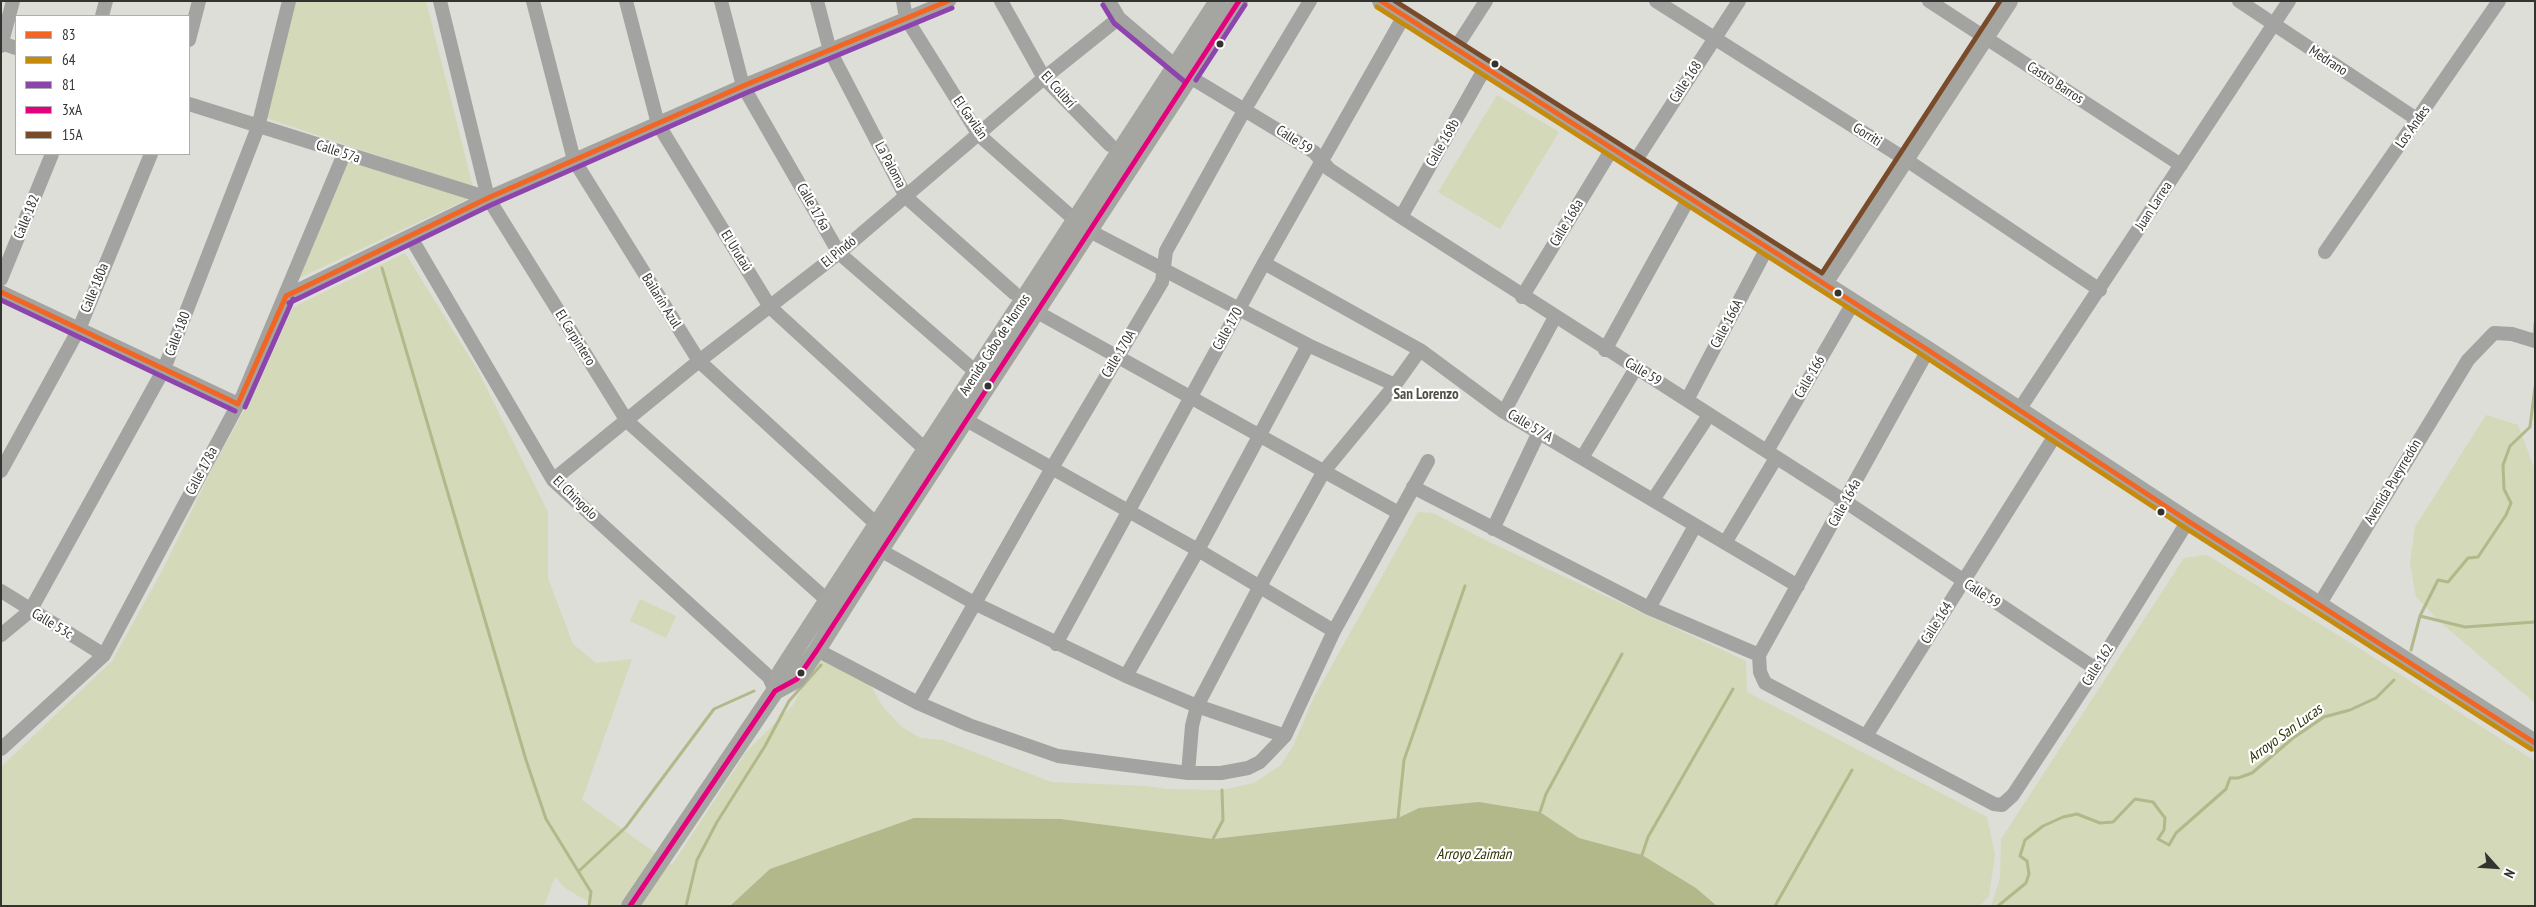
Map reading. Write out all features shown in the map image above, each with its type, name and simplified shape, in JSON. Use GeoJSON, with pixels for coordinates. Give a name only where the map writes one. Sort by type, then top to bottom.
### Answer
{"type":"FeatureCollection","features":[{"type":"Feature","properties":{"kind":"main road","name":"Avenida Cabo de Hornos"},"geometry":{"type":"LineString","coordinates":[[776,691],[797,679],[817,650],[882,537],[926,450],[978,373],[1218,1]]}},
{"type":"Feature","properties":{"kind":"main road","name":"Avenida Cabo de Hornos"},"geometry":{"type":"LineString","coordinates":[[630,906],[776,691],[781,672],[828,601],[882,537],[966,420],[1239,1]]}},
{"type":"Feature","properties":{"kind":"main road"},"geometry":{"type":"LineString","coordinates":[[1381,1],[1824,283],[2188,521],[2535,743]]}},
{"type":"Feature","properties":{"kind":"main road"},"geometry":{"type":"LineString","coordinates":[[1824,283],[2009,1]]}},
{"type":"Feature","properties":{"kind":"street"},"geometry":{"type":"LineString","coordinates":[[13,1],[2,44],[15,48]]}},
{"type":"Feature","properties":{"kind":"street"},"geometry":{"type":"LineString","coordinates":[[102,15],[106,1]]}},
{"type":"Feature","properties":{"kind":"street"},"geometry":{"type":"LineString","coordinates":[[190,36],[199,1]]}},
{"type":"Feature","properties":{"kind":"street","name":"Calle 180"},"geometry":{"type":"LineString","coordinates":[[1,635],[30,610],[164,369],[258,127],[288,1]]}},
{"type":"Feature","properties":{"kind":"street","name":"El Carpintero"},"geometry":{"type":"LineString","coordinates":[[440,1],[488,198],[627,421],[828,601]]}},
{"type":"Feature","properties":{"kind":"street","name":"Bailarín Azul"},"geometry":{"type":"LineString","coordinates":[[533,1],[574,160],[698,361],[882,537],[976,604],[1126,676],[1197,706],[1285,736]]}},
{"type":"Feature","properties":{"kind":"street","name":"El Urutaú"},"geometry":{"type":"LineString","coordinates":[[626,1],[658,124],[770,306],[926,450]]}},
{"type":"Feature","properties":{"kind":"street","name":"Calle 176a"},"geometry":{"type":"LineString","coordinates":[[721,1],[744,86],[839,253],[978,373],[977,380],[986,389]]}},
{"type":"Feature","properties":{"kind":"street","name":"La Paloma"},"geometry":{"type":"LineString","coordinates":[[817,1],[830,51],[906,197],[1014,293]]}},
{"type":"Feature","properties":{"kind":"street","name":"El Gavilán"},"geometry":{"type":"LineString","coordinates":[[903,1],[906,18],[979,135],[1089,232],[1308,345],[1395,385]]}},
{"type":"Feature","properties":{"kind":"street"},"geometry":{"type":"LineString","coordinates":[[286,296],[488,198],[744,86],[949,1]]}},
{"type":"Feature","properties":{"kind":"street","name":"El Colibrí"},"geometry":{"type":"LineString","coordinates":[[1001,1],[1044,78],[1110,145]]}},
{"type":"Feature","properties":{"kind":"street","name":"Calle 59"},"geometry":{"type":"LineString","coordinates":[[1109,1],[1119,18],[1175,66],[1314,152],[1329,169],[1522,297],[1846,502],[1963,582],[2096,669]]}},
{"type":"Feature","properties":{"kind":"street","name":"Calle 170A"},"geometry":{"type":"LineString","coordinates":[[918,703],[1052,468],[1162,282],[1166,251],[1245,109],[1310,1]]}},
{"type":"Feature","properties":{"kind":"street"},"geometry":{"type":"LineString","coordinates":[[1455,49],[1486,1]]}},
{"type":"Feature","properties":{"kind":"street","name":"Gorriti"},"geometry":{"type":"LineString","coordinates":[[1656,1],[1905,159],[2100,290]]}},
{"type":"Feature","properties":{"kind":"street","name":"Calle 168"},"geometry":{"type":"LineString","coordinates":[[1634,163],[1739,1]]}},
{"type":"Feature","properties":{"kind":"street","name":"Castro Barros"},"geometry":{"type":"LineString","coordinates":[[1929,1],[2181,165]]}},
{"type":"Feature","properties":{"kind":"street","name":"Medrano"},"geometry":{"type":"LineString","coordinates":[[2239,1],[2418,120]]}},
{"type":"Feature","properties":{"kind":"street","name":"Juan Larrea"},"geometry":{"type":"LineString","coordinates":[[2019,410],[2289,1]]}},
{"type":"Feature","properties":{"kind":"street","name":"Los Andes"},"geometry":{"type":"LineString","coordinates":[[2325,252],[2499,1]]}},
{"type":"Feature","properties":{"kind":"street","name":"Calle 170"},"geometry":{"type":"LineString","coordinates":[[1056,644],[1264,262],[1404,16]]}},
{"type":"Feature","properties":{"kind":"street","name":"El Pindó"},"geometry":{"type":"LineString","coordinates":[[554,480],[698,361],[839,253],[1044,78],[1119,18]]}},
{"type":"Feature","properties":{"kind":"street","name":"Calle 168b"},"geometry":{"type":"LineString","coordinates":[[1401,217],[1485,68]]}},
{"type":"Feature","properties":{"kind":"street","name":"Calle 57a"},"geometry":{"type":"LineString","coordinates":[[190,104],[488,198]]}},
{"type":"Feature","properties":{"kind":"street","name":"Calle 168a"},"geometry":{"type":"LineString","coordinates":[[1522,297],[1612,149]]}},
{"type":"Feature","properties":{"kind":"street","name":"Calle 178a"},"geometry":{"type":"LineString","coordinates":[[1,749],[104,655],[238,404],[286,296],[344,154]]}},
{"type":"Feature","properties":{"kind":"street","name":"Calle 182"},"geometry":{"type":"LineString","coordinates":[[1,279],[52,155]]}},
{"type":"Feature","properties":{"kind":"street","name":"Calle 180a"},"geometry":{"type":"LineString","coordinates":[[1,471],[79,329],[151,155]]}},
{"type":"Feature","properties":{"kind":"street"},"geometry":{"type":"LineString","coordinates":[[1605,350],[1690,198]]}},
{"type":"Feature","properties":{"kind":"street","name":"El Chingolo"},"geometry":{"type":"LineString","coordinates":[[410,236],[554,480],[769,677],[776,691]]}},
{"type":"Feature","properties":{"kind":"street","name":"Calle 166A"},"geometry":{"type":"LineString","coordinates":[[1687,400],[1767,248]]}},
{"type":"Feature","properties":{"kind":"street","name":"Calle 57 A"},"geometry":{"type":"LineString","coordinates":[[1264,262],[1420,350],[1504,412],[1798,586]]}},
{"type":"Feature","properties":{"kind":"street"},"geometry":{"type":"LineString","coordinates":[[1,292],[238,404]]}},
{"type":"Feature","properties":{"kind":"street","name":"Calle 166"},"geometry":{"type":"LineString","coordinates":[[1725,543],[1854,303]]}},
{"type":"Feature","properties":{"kind":"street"},"geometry":{"type":"LineString","coordinates":[[1037,312],[1399,513]]}},
{"type":"Feature","properties":{"kind":"street"},"geometry":{"type":"LineString","coordinates":[[1504,412],[1555,317]]}},
{"type":"Feature","properties":{"kind":"street","name":"Avenida Pueyrredón"},"geometry":{"type":"LineString","coordinates":[[2319,605],[2468,360],[2494,333],[2512,334],[2534,341]]}},
{"type":"Feature","properties":{"kind":"street"},"geometry":{"type":"LineString","coordinates":[[1126,676],[1198,550],[1308,345]]}},
{"type":"Feature","properties":{"kind":"street"},"geometry":{"type":"LineString","coordinates":[[1188,773],[1192,726],[1197,706],[1260,586],[1324,471],[1395,385],[1420,350]]}},
{"type":"Feature","properties":{"kind":"street","name":"Calle 164a"},"geometry":{"type":"LineString","coordinates":[[1759,655],[1846,502],[1928,350]]}},
{"type":"Feature","properties":{"kind":"street"},"geometry":{"type":"LineString","coordinates":[[1582,458],[1636,368]]}},
{"type":"Feature","properties":{"kind":"street"},"geometry":{"type":"LineString","coordinates":[[1653,500],[1709,415]]}},
{"type":"Feature","properties":{"kind":"street"},"geometry":{"type":"LineString","coordinates":[[966,420],[1198,550],[1334,631]]}},
{"type":"Feature","properties":{"kind":"street"},"geometry":{"type":"LineString","coordinates":[[1493,529],[1539,432]]}},
{"type":"Feature","properties":{"kind":"street","name":"Calle 164"},"geometry":{"type":"LineString","coordinates":[[1866,736],[2056,434]]}},
{"type":"Feature","properties":{"kind":"street"},"geometry":{"type":"LineString","coordinates":[[817,650],[918,703],[968,725],[1058,756],[1188,773],[1221,773],[1248,768],[1260,762],[1285,736],[1334,631],[1428,460]]}},
{"type":"Feature","properties":{"kind":"street"},"geometry":{"type":"LineString","coordinates":[[1414,486],[1493,529],[1649,608],[1759,655],[1760,672],[1765,683],[1866,736]]}},
{"type":"Feature","properties":{"kind":"street","name":"Calle 162"},"geometry":{"type":"LineString","coordinates":[[1866,736],[1994,804],[2002,805],[2013,795],[2096,669],[2188,521]]}},
{"type":"Feature","properties":{"kind":"street"},"geometry":{"type":"LineString","coordinates":[[1649,608],[1695,526]]}},
{"type":"Feature","properties":{"kind":"street","name":"Calle 53c"},"geometry":{"type":"LineString","coordinates":[[1,592],[104,655]]}},
{"type":"Feature","properties":{"kind":"shaded area"},"geometry":{"type":"Polygon","coordinates":[[[294,1],[426,1],[473,187],[263,117],[294,1]]]}},
{"type":"Feature","properties":{"kind":"shaded area"},"geometry":{"type":"Polygon","coordinates":[[[1497,95],[1559,132],[1500,229],[1438,192],[1497,95]]]}},
{"type":"Feature","properties":{"kind":"shaded area"},"geometry":{"type":"Polygon","coordinates":[[[348,157],[470,198],[299,278],[348,157]]]}},
{"type":"Feature","properties":{"kind":"shaded area"},"geometry":{"type":"Polygon","coordinates":[[[405,253],[477,369],[548,512],[548,578],[573,644],[596,663],[632,659],[582,800],[672,865],[747,751],[793,705],[819,658],[868,681],[883,707],[902,727],[921,738],[943,740],[1051,782],[1145,786],[1168,789],[1222,790],[1254,783],[1281,765],[1293,746],[1313,699],[1418,512],[1433,513],[1487,541],[1746,661],[1747,692],[1987,817],[1995,855],[1989,896],[1980,906],[1717,906],[1696,888],[1642,855],[1579,838],[1540,812],[1419,808],[1398,818],[1213,839],[1061,819],[734,906],[596,906],[566,889],[555,877],[544,906],[1,906],[1,767],[112,661],[163,569],[217,459],[255,391],[293,307],[405,253]]]}},
{"type":"Feature","properties":{"kind":"shaded area"},"geometry":{"type":"Polygon","coordinates":[[[2486,415],[2518,425],[2535,470],[2535,703],[2440,622],[2416,597],[2410,563],[2415,527],[2486,415]]]}},
{"type":"Feature","properties":{"kind":"shaded area"},"geometry":{"type":"Polygon","coordinates":[[[2207,555],[2359,648],[2535,761],[2535,906],[1991,906],[2000,878],[2001,839],[2184,558],[2207,555]]]}},
{"type":"Feature","properties":{"kind":"shaded area"},"geometry":{"type":"Polygon","coordinates":[[[640,599],[676,616],[666,638],[630,621],[640,599]]]}},
{"type":"Feature","properties":{"kind":"water","name":"Arroyo Zaimán"},"geometry":{"type":"Polygon","coordinates":[[[1479,802],[1540,812],[1579,838],[1642,855],[1696,888],[1717,906],[730,906],[770,869],[914,818],[1061,819],[1213,839],[1398,818],[1419,808],[1479,802]]]}},
{"type":"Feature","properties":{"kind":"waterway"},"geometry":{"type":"LineString","coordinates":[[382,268],[526,760],[546,819],[591,892],[589,906]]}},
{"type":"Feature","properties":{"kind":"waterway","name":"Arroyo San Lucas"},"geometry":{"type":"LineString","coordinates":[[2534,337],[2535,323]]}},
{"type":"Feature","properties":{"kind":"waterway","name":"Arroyo San Lucas"},"geometry":{"type":"LineString","coordinates":[[2411,650],[2420,616],[2438,580],[2448,582],[2468,558],[2478,557],[2506,515],[2511,503],[2504,489],[2503,465],[2510,446],[2530,427],[2535,387]]}},
{"type":"Feature","properties":{"kind":"waterway"},"geometry":{"type":"LineString","coordinates":[[1398,818],[1404,760],[1465,586]]}},
{"type":"Feature","properties":{"kind":"waterway"},"geometry":{"type":"LineString","coordinates":[[2420,616],[2465,627],[2535,622]]}},
{"type":"Feature","properties":{"kind":"waterway"},"geometry":{"type":"LineString","coordinates":[[1540,812],[1546,794],[1622,654]]}},
{"type":"Feature","properties":{"kind":"waterway"},"geometry":{"type":"LineString","coordinates":[[686,906],[697,860],[717,822],[765,746],[789,701],[821,665]]}},
{"type":"Feature","properties":{"kind":"waterway","name":"Arroyo San Lucas"},"geometry":{"type":"LineString","coordinates":[[1998,906],[2026,883],[2029,874],[2027,861],[2020,856],[2025,840],[2043,826],[2063,817],[2077,814],[2100,823],[2113,822],[2135,799],[2153,802],[2165,818],[2164,830],[2158,839],[2169,845],[2176,833],[2226,789],[2230,778],[2238,778],[2252,773],[2293,738],[2324,717],[2350,710],[2376,698],[2394,680]]}},
{"type":"Feature","properties":{"kind":"waterway"},"geometry":{"type":"LineString","coordinates":[[1642,855],[1648,837],[1733,689]]}},
{"type":"Feature","properties":{"kind":"waterway"},"geometry":{"type":"LineString","coordinates":[[579,871],[626,827],[714,709],[754,691]]}},
{"type":"Feature","properties":{"kind":"waterway"},"geometry":{"type":"LineString","coordinates":[[1775,906],[1852,770]]}},
{"type":"Feature","properties":{"kind":"waterway"},"geometry":{"type":"LineString","coordinates":[[1213,839],[1223,820],[1222,790]]}},
{"type":"Feature","properties":{"kind":"transit line","name":"83"},"geometry":{"type":"LineString","coordinates":[[286,296],[488,198],[743,86],[948,1]]}},
{"type":"Feature","properties":{"kind":"transit line","name":"3xA"},"geometry":{"type":"LineString","coordinates":[[630,906],[775,691],[797,679],[817,650],[1239,1]]}},
{"type":"Feature","properties":{"kind":"transit line","name":"83"},"geometry":{"type":"LineString","coordinates":[[1381,1],[1928,350],[2188,521],[2535,743]]}},
{"type":"Feature","properties":{"kind":"transit line","name":"15A"},"geometry":{"type":"LineString","coordinates":[[1395,1],[1822,273],[2000,1]]}},
{"type":"Feature","properties":{"kind":"transit line","name":"81"},"geometry":{"type":"LineString","coordinates":[[1103,5],[1114,23],[1185,82]]}},
{"type":"Feature","properties":{"kind":"transit line","name":"81"},"geometry":{"type":"LineString","coordinates":[[1196,80],[1245,5]]}},
{"type":"Feature","properties":{"kind":"transit line","name":"64"},"geometry":{"type":"LineString","coordinates":[[1377,7],[1924,356],[2184,527],[2531,749]]}},
{"type":"Feature","properties":{"kind":"transit line","name":"81"},"geometry":{"type":"LineString","coordinates":[[289,303],[491,205],[746,93],[952,8]]}},
{"type":"Feature","properties":{"kind":"transit line","name":"83"},"geometry":{"type":"LineString","coordinates":[[1,292],[238,404]]}},
{"type":"Feature","properties":{"kind":"transit line","name":"83"},"geometry":{"type":"LineString","coordinates":[[238,404],[286,296]]}},
{"type":"Feature","properties":{"kind":"transit line","name":"81"},"geometry":{"type":"LineString","coordinates":[[245,407],[293,299]]}},
{"type":"Feature","properties":{"kind":"transit line","name":"81"},"geometry":{"type":"LineString","coordinates":[[1,300],[235,411]]}},
{"type":"Feature","properties":{"kind":"district","name":"San Lorenzo"},"geometry":{"type":"Point","coordinates":[1426,395]}}]}
